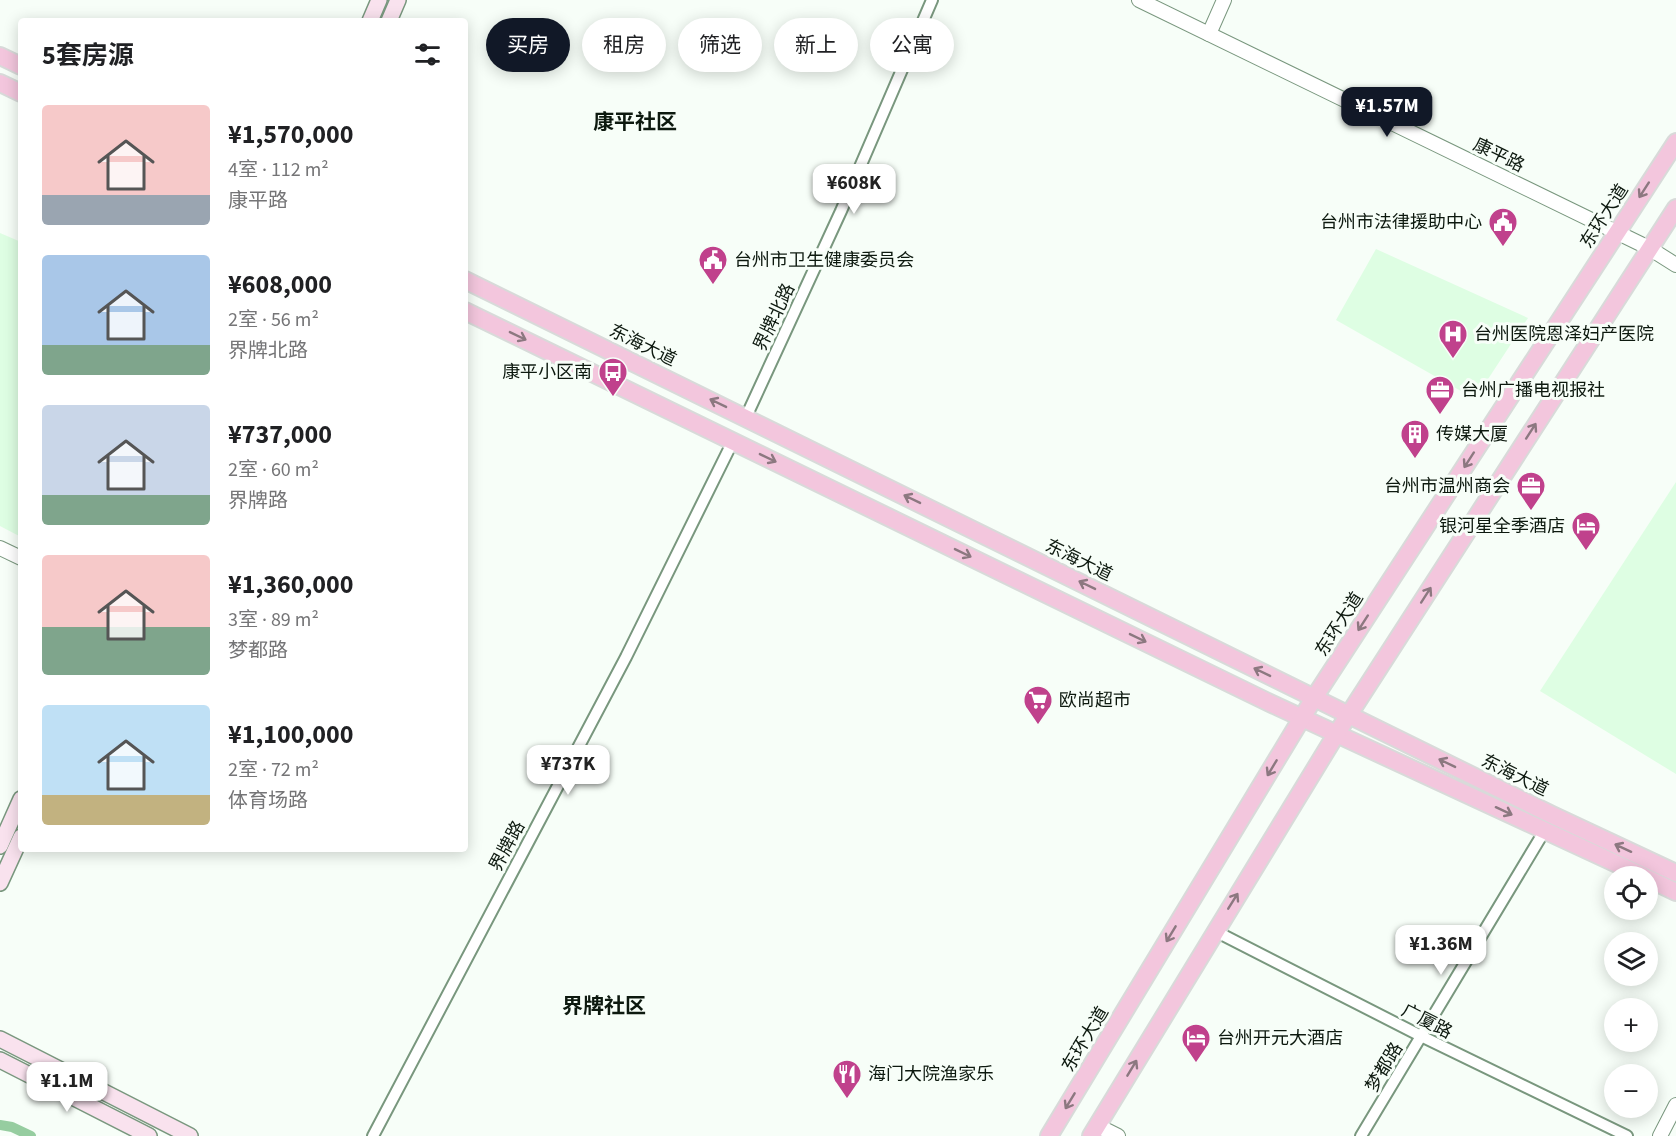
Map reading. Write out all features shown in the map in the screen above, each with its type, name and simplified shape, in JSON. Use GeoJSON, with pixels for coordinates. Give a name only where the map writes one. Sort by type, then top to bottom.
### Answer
{"type":"FeatureCollection","features":[{"type":"Feature","properties":{"kind":"main road"},"geometry":{"type":"LineString","coordinates":[[371,18],[379,0]]}},
{"type":"Feature","properties":{"kind":"main road"},"geometry":{"type":"LineString","coordinates":[[390,18],[398,0]]}},
{"type":"Feature","properties":{"kind":"main road"},"geometry":{"type":"LineString","coordinates":[[0,56],[18,65]]}},
{"type":"Feature","properties":{"kind":"main road"},"geometry":{"type":"LineString","coordinates":[[0,83],[18,92]]}},
{"type":"Feature","properties":{"kind":"main road","name":"东环大道"},"geometry":{"type":"LineString","coordinates":[[1049,1136],[1302,717],[1676,141]]}},
{"type":"Feature","properties":{"kind":"main road"},"geometry":{"type":"LineString","coordinates":[[1095,1131],[1337,733],[1676,208]]}},
{"type":"Feature","properties":{"kind":"main road","name":"东海大道"},"geometry":{"type":"LineString","coordinates":[[468,281],[1314,698],[1676,873]]}},
{"type":"Feature","properties":{"kind":"main road","name":"东海大道"},"geometry":{"type":"LineString","coordinates":[[468,311],[1302,717],[1622,866]]}},
{"type":"Feature","properties":{"kind":"main road"},"geometry":{"type":"LineString","coordinates":[[0,846],[18,806]]}},
{"type":"Feature","properties":{"kind":"main road"},"geometry":{"type":"LineString","coordinates":[[0,883],[18,844]]}},
{"type":"Feature","properties":{"kind":"main road"},"geometry":{"type":"LineString","coordinates":[[1658,883],[1676,892]]}},
{"type":"Feature","properties":{"kind":"main road"},"geometry":{"type":"LineString","coordinates":[[0,1039],[190,1136]]}},
{"type":"Feature","properties":{"kind":"main road"},"geometry":{"type":"LineString","coordinates":[[0,1060],[149,1136]]}},
{"type":"Feature","properties":{"kind":"street","name":"界牌北路"},"geometry":{"type":"LineString","coordinates":[[746,417],[841,211],[932,0]]}},
{"type":"Feature","properties":{"kind":"street","name":"康平路"},"geometry":{"type":"LineString","coordinates":[[1139,0],[1617,232],[1676,265]]}},
{"type":"Feature","properties":{"kind":"street"},"geometry":{"type":"LineString","coordinates":[[1209,34],[1224,0]]}},
{"type":"Feature","properties":{"kind":"street","name":"界牌路"},"geometry":{"type":"LineString","coordinates":[[373,1136],[626,657],[733,441]]}},
{"type":"Feature","properties":{"kind":"street"},"geometry":{"type":"LineString","coordinates":[[0,548],[18,557]]}},
{"type":"Feature","properties":{"kind":"street","name":"梦都路"},"geometry":{"type":"LineString","coordinates":[[1361,1136],[1545,830]]}},
{"type":"Feature","properties":{"kind":"street","name":"广厦路"},"geometry":{"type":"LineString","coordinates":[[1215,931],[1421,1036],[1627,1136]]}},
{"type":"Feature","properties":{"kind":"street"},"geometry":{"type":"LineString","coordinates":[[1660,1136],[1676,1105]]}},
{"type":"Feature","properties":{"kind":"street"},"geometry":{"type":"LineString","coordinates":[[1095,1131],[1118,1136]]}},
{"type":"Feature","properties":{"kind":"shaded area"},"geometry":{"type":"Polygon","coordinates":[[[0,233],[18,241],[18,535],[0,526],[0,233]]]}},
{"type":"Feature","properties":{"kind":"shaded area","name":"台州医院恩泽妇产医院"},"geometry":{"type":"Polygon","coordinates":[[[1376,249],[1528,318],[1475,399],[1336,320],[1376,249]]]}},
{"type":"Feature","properties":{"kind":"shaded area"},"geometry":{"type":"Polygon","coordinates":[[[1676,482],[1676,774],[1540,691],[1676,482]]]}},
{"type":"Feature","properties":{"kind":"waterway"},"geometry":{"type":"LineString","coordinates":[[0,1125],[12,1127],[31,1136]]}},
{"type":"Feature","properties":{"kind":"place","name":"台州市法律援助中心"},"geometry":{"type":"Point","coordinates":[1503,248]}},
{"type":"Feature","properties":{"kind":"place","name":"台州市卫生健康委员会"},"geometry":{"type":"Point","coordinates":[713,286]}},
{"type":"Feature","properties":{"kind":"place","name":"台州医院恩泽妇产医院"},"geometry":{"type":"Point","coordinates":[1453,360]}},
{"type":"Feature","properties":{"kind":"place","name":"康平小区南"},"geometry":{"type":"Point","coordinates":[613,398]}},
{"type":"Feature","properties":{"kind":"place","name":"台州广播电视报社"},"geometry":{"type":"Point","coordinates":[1440,416]}},
{"type":"Feature","properties":{"kind":"place","name":"传媒大厦"},"geometry":{"type":"Point","coordinates":[1415,460]}},
{"type":"Feature","properties":{"kind":"place","name":"台州市温州商会"},"geometry":{"type":"Point","coordinates":[1531,512]}},
{"type":"Feature","properties":{"kind":"place","name":"银河星全季酒店"},"geometry":{"type":"Point","coordinates":[1586,552]}},
{"type":"Feature","properties":{"kind":"place","name":"欧尚超市"},"geometry":{"type":"Point","coordinates":[1038,726]}},
{"type":"Feature","properties":{"kind":"place","name":"台州开元大酒店"},"geometry":{"type":"Point","coordinates":[1196,1064]}},
{"type":"Feature","properties":{"kind":"place","name":"海门大院渔家乐"},"geometry":{"type":"Point","coordinates":[847,1100]}},
{"type":"Feature","properties":{"kind":"district","name":"康平社区"},"geometry":{"type":"Point","coordinates":[635,122]}},
{"type":"Feature","properties":{"kind":"district","name":"界牌社区"},"geometry":{"type":"Point","coordinates":[604,1006]}}]}
